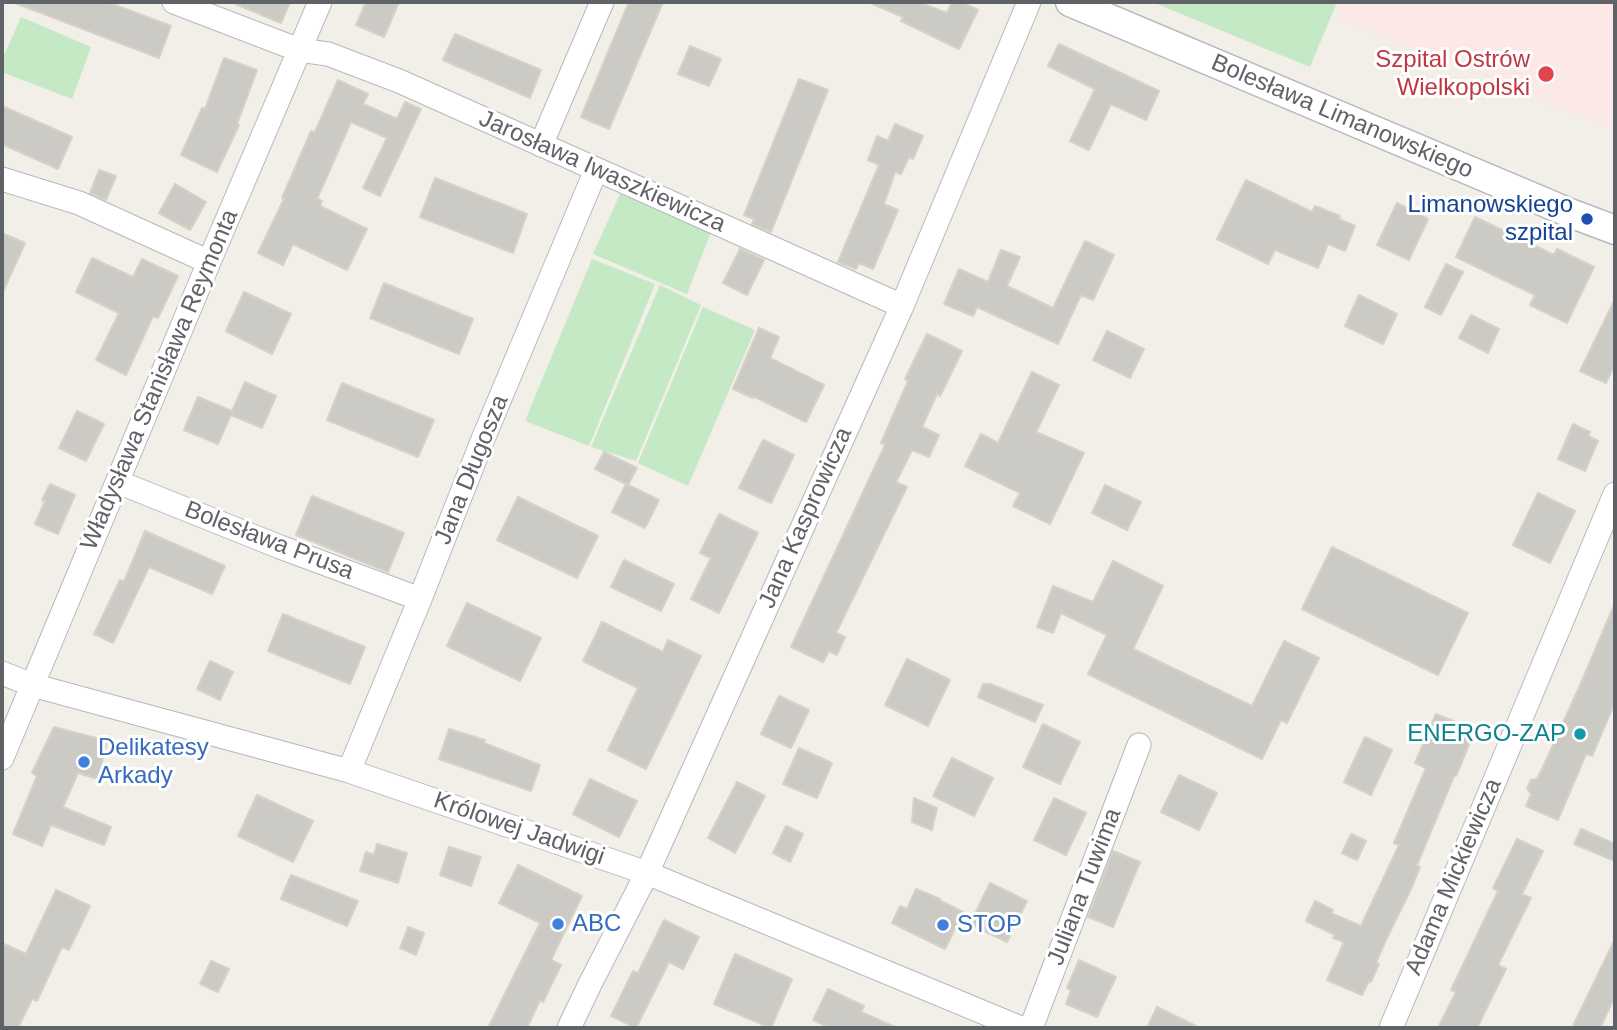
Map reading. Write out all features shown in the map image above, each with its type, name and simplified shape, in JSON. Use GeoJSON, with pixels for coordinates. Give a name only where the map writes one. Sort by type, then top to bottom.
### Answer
{"type":"FeatureCollection","features":[{"type":"Feature","properties":{"kind":"street","name":"Jarosława Iwaszkiewicza"},"geometry":{"type":"LineString","coordinates":[[174,2],[299,50],[328,54],[399,81],[902,306]]}},
{"type":"Feature","properties":{"kind":"street","name":"Władysława Stanisława Reymonta"},"geometry":{"type":"LineString","coordinates":[[2,758],[320,2]]}},
{"type":"Feature","properties":{"kind":"street"},"geometry":{"type":"LineString","coordinates":[[541,145],[602,2]]}},
{"type":"Feature","properties":{"kind":"street","name":"Jana Kasprowicza"},"geometry":{"type":"LineString","coordinates":[[569,1028],[648,873],[902,306],[1029,2]]}},
{"type":"Feature","properties":{"kind":"street","name":"Bolesława Limanowskiego"},"geometry":{"type":"LineString","coordinates":[[1070,2],[1615,230]]}},
{"type":"Feature","properties":{"kind":"street","name":"Jana Długosza"},"geometry":{"type":"LineString","coordinates":[[349,771],[596,170]]}},
{"type":"Feature","properties":{"kind":"street"},"geometry":{"type":"LineString","coordinates":[[2,179],[79,203],[209,262]]}},
{"type":"Feature","properties":{"kind":"street","name":"Bolesława Prusa"},"geometry":{"type":"LineString","coordinates":[[118,482],[420,599]]}},
{"type":"Feature","properties":{"kind":"street","name":"Adama Mickiewicza"},"geometry":{"type":"LineString","coordinates":[[1391,1028],[1615,494]]}},
{"type":"Feature","properties":{"kind":"street","name":"Królowej Jadwigi"},"geometry":{"type":"LineString","coordinates":[[2,673],[32,685],[349,771],[648,873],[1021,1028]]}},
{"type":"Feature","properties":{"kind":"street","name":"Juliana Tuwima"},"geometry":{"type":"LineString","coordinates":[[1031,1028],[1139,745]]}},
{"type":"Feature","properties":{"kind":"shaded area","name":"Szpital Ostrów Wielkopolski"},"geometry":{"type":"Polygon","coordinates":[[[1344,2],[1615,2],[1615,130],[1338,18],[1344,2]]]}},
{"type":"Feature","properties":{"kind":"green space"},"geometry":{"type":"Polygon","coordinates":[[[1152,2],[1337,2],[1310,67],[1152,2]]]}},
{"type":"Feature","properties":{"kind":"green space"},"geometry":{"type":"Polygon","coordinates":[[[21,17],[91,47],[72,99],[2,72],[2,60],[21,17]]]}},
{"type":"Feature","properties":{"kind":"green space"},"geometry":{"type":"Polygon","coordinates":[[[620,194],[711,232],[687,294],[593,254],[620,194]]]}},
{"type":"Feature","properties":{"kind":"green space"},"geometry":{"type":"Polygon","coordinates":[[[592,259],[655,284],[589,446],[525,421],[592,259]]]}},
{"type":"Feature","properties":{"kind":"green space"},"geometry":{"type":"Polygon","coordinates":[[[660,285],[701,305],[636,461],[591,447],[660,285]]]}},
{"type":"Feature","properties":{"kind":"green space"},"geometry":{"type":"Polygon","coordinates":[[[703,307],[755,330],[688,486],[638,463],[703,307]]]}},
{"type":"Feature","properties":{"kind":"building"},"geometry":{"type":"Polygon","coordinates":[[[15,2],[107,2],[171,26],[159,58],[15,2]]]}},
{"type":"Feature","properties":{"kind":"building"},"geometry":{"type":"Polygon","coordinates":[[[231,2],[290,2],[281,23],[231,2]]]}},
{"type":"Feature","properties":{"kind":"building"},"geometry":{"type":"Polygon","coordinates":[[[366,2],[399,2],[384,37],[356,25],[366,2]]]}},
{"type":"Feature","properties":{"kind":"building"},"geometry":{"type":"Polygon","coordinates":[[[629,2],[663,2],[609,129],[581,117],[629,2]]]}},
{"type":"Feature","properties":{"kind":"building"},"geometry":{"type":"Polygon","coordinates":[[[868,2],[918,2],[947,13],[952,2],[961,2],[978,10],[959,49],[901,21],[903,17],[868,2]]]}},
{"type":"Feature","properties":{"kind":"building"},"geometry":{"type":"Polygon","coordinates":[[[455,34],[541,70],[530,98],[443,60],[455,34]]]}},
{"type":"Feature","properties":{"kind":"building"},"geometry":{"type":"Polygon","coordinates":[[[1059,44],[1159,91],[1146,120],[1111,104],[1089,150],[1070,141],[1095,89],[1048,66],[1059,44]]]}},
{"type":"Feature","properties":{"kind":"building"},"geometry":{"type":"Polygon","coordinates":[[[690,46],[721,59],[709,86],[678,74],[690,46]]]}},
{"type":"Feature","properties":{"kind":"building"},"geometry":{"type":"Polygon","coordinates":[[[224,58],[257,70],[237,124],[239,125],[217,172],[181,155],[202,108],[205,109],[224,58]]]}},
{"type":"Feature","properties":{"kind":"building"},"geometry":{"type":"Polygon","coordinates":[[[799,79],[828,90],[771,232],[752,224],[754,219],[744,215],[799,79]]]}},
{"type":"Feature","properties":{"kind":"building"},"geometry":{"type":"Polygon","coordinates":[[[338,80],[368,94],[363,104],[397,119],[405,102],[421,109],[380,196],[363,188],[387,138],[351,122],[317,199],[322,201],[320,206],[367,229],[347,270],[293,244],[283,265],[258,253],[284,199],[282,198],[311,131],[315,132],[338,80]]]}},
{"type":"Feature","properties":{"kind":"building"},"geometry":{"type":"Polygon","coordinates":[[[2,106],[72,137],[58,169],[2,144],[2,106]]]}},
{"type":"Feature","properties":{"kind":"building"},"geometry":{"type":"Polygon","coordinates":[[[895,124],[923,136],[913,159],[909,157],[901,174],[895,172],[884,204],[898,210],[873,269],[859,263],[856,269],[838,262],[879,165],[868,160],[877,136],[888,141],[895,124]]]}},
{"type":"Feature","properties":{"kind":"building"},"geometry":{"type":"Polygon","coordinates":[[[99,170],[116,176],[106,200],[90,193],[99,170]]]}},
{"type":"Feature","properties":{"kind":"building"},"geometry":{"type":"Polygon","coordinates":[[[435,178],[527,214],[513,253],[420,217],[435,178]]]}},
{"type":"Feature","properties":{"kind":"building"},"geometry":{"type":"Polygon","coordinates":[[[1246,180],[1312,212],[1315,206],[1340,216],[1339,219],[1355,226],[1345,251],[1328,244],[1318,268],[1275,250],[1268,264],[1217,239],[1246,180]]]}},
{"type":"Feature","properties":{"kind":"building"},"geometry":{"type":"Polygon","coordinates":[[[175,184],[206,202],[190,230],[159,213],[175,184]]]}},
{"type":"Feature","properties":{"kind":"building"},"geometry":{"type":"Polygon","coordinates":[[[1397,203],[1428,219],[1409,260],[1377,245],[1397,203]]]}},
{"type":"Feature","properties":{"kind":"building"},"geometry":{"type":"Polygon","coordinates":[[[1475,217],[1554,255],[1557,249],[1594,267],[1567,323],[1530,305],[1535,295],[1456,257],[1475,217]]]}},
{"type":"Feature","properties":{"kind":"building"},"geometry":{"type":"Polygon","coordinates":[[[2,233],[25,243],[2,294],[2,233]]]}},
{"type":"Feature","properties":{"kind":"building"},"geometry":{"type":"Polygon","coordinates":[[[1085,241],[1114,255],[1093,300],[1081,295],[1058,344],[977,307],[973,316],[944,304],[959,269],[988,282],[1001,250],[1020,257],[1007,286],[1053,308],[1085,241]]]}},
{"type":"Feature","properties":{"kind":"building"},"geometry":{"type":"Polygon","coordinates":[[[740,249],[764,260],[747,295],[723,283],[740,249]]]}},
{"type":"Feature","properties":{"kind":"building"},"geometry":{"type":"Polygon","coordinates":[[[92,258],[133,277],[142,259],[178,276],[158,318],[153,316],[126,375],[96,360],[119,313],[76,292],[92,258]]]}},
{"type":"Feature","properties":{"kind":"building"},"geometry":{"type":"Polygon","coordinates":[[[1446,264],[1463,272],[1441,315],[1425,307],[1446,264]]]}},
{"type":"Feature","properties":{"kind":"building"},"geometry":{"type":"Polygon","coordinates":[[[384,283],[473,319],[459,354],[370,318],[384,283]]]}},
{"type":"Feature","properties":{"kind":"building"},"geometry":{"type":"Polygon","coordinates":[[[244,292],[291,314],[272,354],[226,331],[244,292]]]}},
{"type":"Feature","properties":{"kind":"building"},"geometry":{"type":"Polygon","coordinates":[[[1359,295],[1397,314],[1383,344],[1345,326],[1359,295]]]}},
{"type":"Feature","properties":{"kind":"building"},"geometry":{"type":"Polygon","coordinates":[[[1615,299],[1615,364],[1606,383],[1580,371],[1615,299]]]}},
{"type":"Feature","properties":{"kind":"building"},"geometry":{"type":"Polygon","coordinates":[[[1471,315],[1499,329],[1488,353],[1459,338],[1471,315]]]}},
{"type":"Feature","properties":{"kind":"building"},"geometry":{"type":"Polygon","coordinates":[[[759,328],[779,337],[770,358],[824,385],[806,422],[733,389],[759,328]]]}},
{"type":"Feature","properties":{"kind":"building"},"geometry":{"type":"Polygon","coordinates":[[[1107,331],[1144,349],[1130,378],[1093,360],[1107,331]]]}},
{"type":"Feature","properties":{"kind":"building"},"geometry":{"type":"Polygon","coordinates":[[[927,334],[962,351],[922,427],[939,435],[929,457],[912,450],[896,482],[907,487],[836,633],[845,637],[837,655],[829,651],[823,662],[791,647],[885,445],[881,443],[908,381],[905,379],[927,334]]]}},
{"type":"Feature","properties":{"kind":"building"},"geometry":{"type":"Polygon","coordinates":[[[1032,372],[1059,385],[1036,432],[1084,453],[1050,524],[1013,506],[1020,493],[965,466],[981,434],[998,443],[1032,372]]]}},
{"type":"Feature","properties":{"kind":"building"},"geometry":{"type":"Polygon","coordinates":[[[245,382],[276,396],[262,428],[231,415],[218,444],[184,430],[198,397],[232,411],[245,382]]]}},
{"type":"Feature","properties":{"kind":"building"},"geometry":{"type":"Polygon","coordinates":[[[342,383],[434,420],[418,457],[327,420],[342,383]]]}},
{"type":"Feature","properties":{"kind":"building"},"geometry":{"type":"Polygon","coordinates":[[[77,411],[104,424],[86,461],[59,448],[77,411]]]}},
{"type":"Feature","properties":{"kind":"building"},"geometry":{"type":"Polygon","coordinates":[[[1573,424],[1590,432],[1588,436],[1598,441],[1585,471],[1558,459],[1573,424]]]}},
{"type":"Feature","properties":{"kind":"building"},"geometry":{"type":"Polygon","coordinates":[[[763,440],[794,455],[771,503],[739,488],[763,440]]]}},
{"type":"Feature","properties":{"kind":"building"},"geometry":{"type":"Polygon","coordinates":[[[604,452],[637,468],[628,485],[595,469],[604,452]]]}},
{"type":"Feature","properties":{"kind":"building"},"geometry":{"type":"Polygon","coordinates":[[[50,484],[75,495],[58,534],[35,524],[50,484]]]}},
{"type":"Feature","properties":{"kind":"building"},"geometry":{"type":"Polygon","coordinates":[[[626,484],[659,500],[645,528],[612,512],[626,484]]]}},
{"type":"Feature","properties":{"kind":"building"},"geometry":{"type":"Polygon","coordinates":[[[1105,485],[1141,502],[1127,530],[1092,513],[1105,485]]]}},
{"type":"Feature","properties":{"kind":"building"},"geometry":{"type":"Polygon","coordinates":[[[1538,493],[1575,511],[1550,563],[1513,545],[1538,493]]]}},
{"type":"Feature","properties":{"kind":"building"},"geometry":{"type":"Polygon","coordinates":[[[312,496],[404,533],[388,572],[296,535],[312,496]]]}},
{"type":"Feature","properties":{"kind":"building"},"geometry":{"type":"Polygon","coordinates":[[[518,497],[598,536],[577,578],[497,540],[518,497]]]}},
{"type":"Feature","properties":{"kind":"building"},"geometry":{"type":"Polygon","coordinates":[[[719,514],[758,533],[719,613],[691,599],[711,558],[700,553],[719,514]]]}},
{"type":"Feature","properties":{"kind":"building"},"geometry":{"type":"Polygon","coordinates":[[[145,531],[225,566],[212,594],[149,567],[113,643],[94,634],[120,580],[124,582],[145,531]]]}},
{"type":"Feature","properties":{"kind":"building"},"geometry":{"type":"Polygon","coordinates":[[[1332,547],[1468,613],[1438,675],[1302,609],[1332,547]]]}},
{"type":"Feature","properties":{"kind":"building"},"geometry":{"type":"Polygon","coordinates":[[[624,560],[674,584],[661,611],[611,587],[624,560]]]}},
{"type":"Feature","properties":{"kind":"building"},"geometry":{"type":"Polygon","coordinates":[[[1113,561],[1163,586],[1133,649],[1252,706],[1284,641],[1319,658],[1287,723],[1281,720],[1262,759],[1088,674],[1107,635],[1061,613],[1053,633],[1037,627],[1053,586],[1093,602],[1113,561]]]}},
{"type":"Feature","properties":{"kind":"building"},"geometry":{"type":"Polygon","coordinates":[[[467,603],[541,638],[520,681],[447,646],[467,603]]]}},
{"type":"Feature","properties":{"kind":"building"},"geometry":{"type":"Polygon","coordinates":[[[1615,603],[1615,702],[1592,756],[1586,754],[1558,820],[1526,806],[1531,794],[1527,789],[1531,780],[1537,779],[1543,767],[1615,603]]]}},
{"type":"Feature","properties":{"kind":"building"},"geometry":{"type":"Polygon","coordinates":[[[283,614],[365,647],[350,684],[268,651],[283,614]]]}},
{"type":"Feature","properties":{"kind":"building"},"geometry":{"type":"Polygon","coordinates":[[[602,622],[663,652],[668,640],[701,656],[646,769],[608,750],[638,688],[583,661],[602,622]]]}},
{"type":"Feature","properties":{"kind":"building"},"geometry":{"type":"Polygon","coordinates":[[[907,659],[950,680],[928,726],[885,705],[907,659]]]}},
{"type":"Feature","properties":{"kind":"building"},"geometry":{"type":"Polygon","coordinates":[[[210,661],[233,672],[220,700],[197,689],[210,661]]]}},
{"type":"Feature","properties":{"kind":"building"},"geometry":{"type":"Polygon","coordinates":[[[983,684],[990,684],[1043,705],[1035,722],[978,697],[983,684]]]}},
{"type":"Feature","properties":{"kind":"building"},"geometry":{"type":"Polygon","coordinates":[[[779,696],[809,710],[791,748],[761,734],[779,696]]]}},
{"type":"Feature","properties":{"kind":"building"},"geometry":{"type":"Polygon","coordinates":[[[1436,714],[1475,730],[1417,865],[1420,867],[1411,889],[1385,942],[1371,982],[1369,981],[1362,995],[1327,980],[1344,942],[1306,921],[1315,901],[1333,910],[1331,913],[1361,926],[1399,845],[1394,843],[1426,768],[1415,763],[1436,714]]]}},
{"type":"Feature","properties":{"kind":"building"},"geometry":{"type":"Polygon","coordinates":[[[1043,724],[1080,742],[1060,784],[1023,767],[1043,724]]]}},
{"type":"Feature","properties":{"kind":"building"},"geometry":{"type":"Polygon","coordinates":[[[54,727],[107,741],[98,779],[78,773],[63,807],[111,827],[104,845],[51,825],[42,846],[13,834],[37,776],[32,773],[54,727]]]}},
{"type":"Feature","properties":{"kind":"building"},"geometry":{"type":"Polygon","coordinates":[[[449,729],[485,740],[484,743],[540,765],[531,791],[439,759],[449,729]]]}},
{"type":"Feature","properties":{"kind":"building"},"geometry":{"type":"Polygon","coordinates":[[[1365,737],[1392,750],[1371,795],[1344,782],[1365,737]]]}},
{"type":"Feature","properties":{"kind":"building"},"geometry":{"type":"Polygon","coordinates":[[[799,748],[832,763],[817,798],[783,784],[799,748]]]}},
{"type":"Feature","properties":{"kind":"building"},"geometry":{"type":"Polygon","coordinates":[[[952,758],[993,778],[974,816],[933,796],[952,758]]]}},
{"type":"Feature","properties":{"kind":"building"},"geometry":{"type":"Polygon","coordinates":[[[1179,775],[1217,793],[1199,830],[1161,812],[1179,775]]]}},
{"type":"Feature","properties":{"kind":"building"},"geometry":{"type":"Polygon","coordinates":[[[590,779],[637,801],[619,837],[573,814],[590,779]]]}},
{"type":"Feature","properties":{"kind":"building"},"geometry":{"type":"Polygon","coordinates":[[[737,782],[765,796],[735,853],[708,838],[737,782]]]}},
{"type":"Feature","properties":{"kind":"building"},"geometry":{"type":"Polygon","coordinates":[[[257,795],[313,821],[293,862],[238,836],[257,795]]]}},
{"type":"Feature","properties":{"kind":"building"},"geometry":{"type":"Polygon","coordinates":[[[914,798],[937,808],[932,830],[912,822],[914,798]]]}},
{"type":"Feature","properties":{"kind":"building"},"geometry":{"type":"Polygon","coordinates":[[[1054,798],[1086,813],[1066,855],[1034,840],[1054,798]]]}},
{"type":"Feature","properties":{"kind":"building"},"geometry":{"type":"Polygon","coordinates":[[[786,826],[803,834],[790,862],[773,853],[786,826]]]}},
{"type":"Feature","properties":{"kind":"building"},"geometry":{"type":"Polygon","coordinates":[[[1581,829],[1615,844],[1615,861],[1574,844],[1581,829]]]}},
{"type":"Feature","properties":{"kind":"building"},"geometry":{"type":"Polygon","coordinates":[[[1351,834],[1366,841],[1357,860],[1342,853],[1351,834]]]}},
{"type":"Feature","properties":{"kind":"building"},"geometry":{"type":"Polygon","coordinates":[[[1517,839],[1543,851],[1522,894],[1531,898],[1498,965],[1506,969],[1477,1028],[1438,1028],[1456,992],[1451,990],[1498,891],[1493,888],[1517,839]]]}},
{"type":"Feature","properties":{"kind":"building"},"geometry":{"type":"Polygon","coordinates":[[[377,844],[407,853],[398,883],[360,871],[366,852],[374,855],[377,844]]]}},
{"type":"Feature","properties":{"kind":"building"},"geometry":{"type":"Polygon","coordinates":[[[449,847],[481,857],[471,886],[440,875],[449,847]]]}},
{"type":"Feature","properties":{"kind":"building"},"geometry":{"type":"Polygon","coordinates":[[[1113,851],[1140,862],[1113,927],[1088,917],[1113,851]]]}},
{"type":"Feature","properties":{"kind":"building"},"geometry":{"type":"Polygon","coordinates":[[[518,865],[582,896],[551,960],[561,965],[527,1028],[488,1028],[540,923],[499,903],[518,865]]]}},
{"type":"Feature","properties":{"kind":"building"},"geometry":{"type":"Polygon","coordinates":[[[291,875],[358,901],[347,926],[281,899],[291,875]]]}},
{"type":"Feature","properties":{"kind":"building"},"geometry":{"type":"Polygon","coordinates":[[[990,883],[1027,901],[1007,942],[970,924],[990,883]]]}},
{"type":"Feature","properties":{"kind":"building"},"geometry":{"type":"Polygon","coordinates":[[[916,889],[963,912],[945,949],[892,923],[900,906],[907,909],[916,889]]]}},
{"type":"Feature","properties":{"kind":"building"},"geometry":{"type":"Polygon","coordinates":[[[56,890],[90,906],[69,950],[62,947],[37,1001],[32,999],[18,1028],[2,1028],[2,943],[26,954],[56,890]]]}},
{"type":"Feature","properties":{"kind":"building"},"geometry":{"type":"Polygon","coordinates":[[[664,920],[699,937],[683,969],[669,962],[636,1028],[611,1016],[633,971],[638,973],[664,920]]]}},
{"type":"Feature","properties":{"kind":"building"},"geometry":{"type":"Polygon","coordinates":[[[408,927],[424,933],[416,955],[400,948],[408,927]]]}},
{"type":"Feature","properties":{"kind":"building"},"geometry":{"type":"Polygon","coordinates":[[[1615,939],[1615,996],[1600,1028],[1572,1028],[1615,939]]]}},
{"type":"Feature","properties":{"kind":"building"},"geometry":{"type":"Polygon","coordinates":[[[735,954],[792,979],[771,1028],[714,1004],[735,954]]]}},
{"type":"Feature","properties":{"kind":"building"},"geometry":{"type":"Polygon","coordinates":[[[1079,960],[1116,977],[1097,1017],[1066,1004],[1071,990],[1067,988],[1079,960]]]}},
{"type":"Feature","properties":{"kind":"building"},"geometry":{"type":"Polygon","coordinates":[[[211,961],[229,969],[218,992],[200,984],[211,961]]]}},
{"type":"Feature","properties":{"kind":"building"},"geometry":{"type":"Polygon","coordinates":[[[828,989],[864,1006],[861,1012],[897,1028],[831,1028],[813,1020],[828,989]]]}},
{"type":"Feature","properties":{"kind":"building"},"geometry":{"type":"Polygon","coordinates":[[[1157,1007],[1200,1028],[1147,1028],[1157,1007]]]}},
{"type":"Feature","properties":{"kind":"place","name":"Szpital Ostrów Wielkopolski"},"geometry":{"type":"Point","coordinates":[1546,74]}},
{"type":"Feature","properties":{"kind":"place","name":"Limanowskiego szpital"},"geometry":{"type":"Point","coordinates":[1587,219]}},
{"type":"Feature","properties":{"kind":"place","name":"ENERGO-ZAP"},"geometry":{"type":"Point","coordinates":[1580,734]}},
{"type":"Feature","properties":{"kind":"place","name":"Delikatesy Arkady"},"geometry":{"type":"Point","coordinates":[84,762]}},
{"type":"Feature","properties":{"kind":"place","name":"ABC"},"geometry":{"type":"Point","coordinates":[558,924]}},
{"type":"Feature","properties":{"kind":"place","name":"STOP"},"geometry":{"type":"Point","coordinates":[943,925]}}]}
